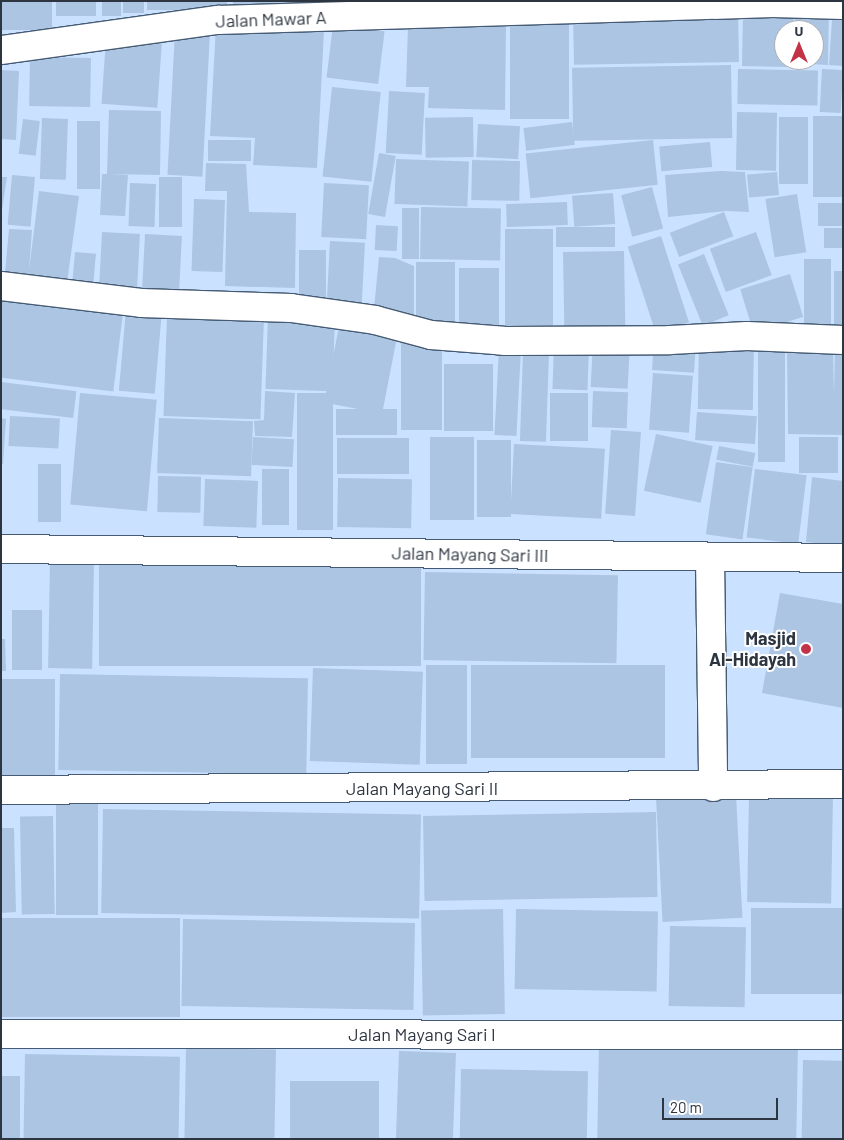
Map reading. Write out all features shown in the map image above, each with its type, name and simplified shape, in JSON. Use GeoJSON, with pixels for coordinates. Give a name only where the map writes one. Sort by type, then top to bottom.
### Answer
{"type":"FeatureCollection","features":[{"type":"Feature","properties":{"kind":"street","name":"Jalan Mawar A"},"geometry":{"type":"LineString","coordinates":[[1,50],[218,20],[773,3],[843,5]]}},
{"type":"Feature","properties":{"kind":"street"},"geometry":{"type":"LineString","coordinates":[[1,286],[140,303],[291,308],[375,320],[432,335],[506,341],[670,340],[747,336],[843,340]]}},
{"type":"Feature","properties":{"kind":"street","name":"Jalan Mayang Sari III"},"geometry":{"type":"LineString","coordinates":[[1,549],[843,558]]}},
{"type":"Feature","properties":{"kind":"street"},"geometry":{"type":"LineString","coordinates":[[710,558],[713,787]]}},
{"type":"Feature","properties":{"kind":"street","name":"Jalan Mayang Sari II"},"geometry":{"type":"LineString","coordinates":[[1,790],[713,787],[843,784]]}},
{"type":"Feature","properties":{"kind":"street","name":"Jalan Mayang Sari I"},"geometry":{"type":"LineString","coordinates":[[1,1034],[843,1035]]}},
{"type":"Feature","properties":{"kind":"building"},"geometry":{"type":"Polygon","coordinates":[[[1,1],[52,1],[52,30],[1,30],[1,1]]]}},
{"type":"Feature","properties":{"kind":"building"},"geometry":{"type":"Polygon","coordinates":[[[56,1],[96,1],[96,16],[56,16],[56,1]]]}},
{"type":"Feature","properties":{"kind":"building"},"geometry":{"type":"Polygon","coordinates":[[[102,1],[121,1],[121,16],[102,16],[102,1]]]}},
{"type":"Feature","properties":{"kind":"building"},"geometry":{"type":"Polygon","coordinates":[[[123,1],[144,1],[144,13],[123,13],[123,1]]]}},
{"type":"Feature","properties":{"kind":"building"},"geometry":{"type":"Polygon","coordinates":[[[147,1],[227,1],[227,10],[147,10],[147,1]]]}},
{"type":"Feature","properties":{"kind":"building"},"geometry":{"type":"Polygon","coordinates":[[[233,1],[342,1],[342,10],[233,10],[233,1]]]}},
{"type":"Feature","properties":{"kind":"building"},"geometry":{"type":"Polygon","coordinates":[[[795,5],[829,5],[828,65],[824,65],[824,20],[795,20],[795,5]]]}},
{"type":"Feature","properties":{"kind":"building"},"geometry":{"type":"Polygon","coordinates":[[[833,5],[843,5],[843,66],[829,65],[833,5]]]}},
{"type":"Feature","properties":{"kind":"building"},"geometry":{"type":"Polygon","coordinates":[[[738,8],[739,62],[574,65],[573,11],[738,8]]]}},
{"type":"Feature","properties":{"kind":"building"},"geometry":{"type":"Polygon","coordinates":[[[743,8],[794,8],[793,20],[774,20],[774,67],[742,66],[743,8]]]}},
{"type":"Feature","properties":{"kind":"building"},"geometry":{"type":"Polygon","coordinates":[[[510,22],[569,22],[569,119],[510,119],[510,22]]]}},
{"type":"Feature","properties":{"kind":"building"},"geometry":{"type":"Polygon","coordinates":[[[216,25],[324,30],[317,168],[253,165],[255,138],[210,136],[216,25]]]}},
{"type":"Feature","properties":{"kind":"building"},"geometry":{"type":"Polygon","coordinates":[[[333,25],[385,31],[378,84],[327,78],[333,25]]]}},
{"type":"Feature","properties":{"kind":"building"},"geometry":{"type":"Polygon","coordinates":[[[408,26],[506,27],[505,110],[428,108],[429,87],[406,87],[408,26]]]}},
{"type":"Feature","properties":{"kind":"building"},"geometry":{"type":"Polygon","coordinates":[[[175,31],[210,33],[202,177],[167,175],[175,31]]]}},
{"type":"Feature","properties":{"kind":"building"},"geometry":{"type":"Polygon","coordinates":[[[106,39],[162,43],[157,108],[101,104],[106,39]]]}},
{"type":"Feature","properties":{"kind":"building"},"geometry":{"type":"Polygon","coordinates":[[[30,57],[91,58],[90,107],[29,106],[30,57]]]}},
{"type":"Feature","properties":{"kind":"building"},"geometry":{"type":"Polygon","coordinates":[[[731,65],[732,138],[573,141],[572,68],[731,65]]]}},
{"type":"Feature","properties":{"kind":"building"},"geometry":{"type":"Polygon","coordinates":[[[738,69],[818,70],[817,105],[737,104],[738,69]]]}},
{"type":"Feature","properties":{"kind":"building"},"geometry":{"type":"Polygon","coordinates":[[[824,69],[843,70],[841,113],[820,112],[822,70],[824,69]]]}},
{"type":"Feature","properties":{"kind":"building"},"geometry":{"type":"Polygon","coordinates":[[[1,70],[19,71],[16,140],[1,139],[1,70]]]}},
{"type":"Feature","properties":{"kind":"building"},"geometry":{"type":"Polygon","coordinates":[[[332,87],[381,92],[371,182],[323,177],[332,87]]]}},
{"type":"Feature","properties":{"kind":"building"},"geometry":{"type":"Polygon","coordinates":[[[389,91],[425,93],[422,155],[386,153],[389,91]]]}},
{"type":"Feature","properties":{"kind":"building"},"geometry":{"type":"Polygon","coordinates":[[[109,110],[161,111],[160,175],[109,174],[128,175],[125,216],[100,215],[102,174],[107,174],[109,110]]]}},
{"type":"Feature","properties":{"kind":"building"},"geometry":{"type":"Polygon","coordinates":[[[737,112],[777,113],[776,171],[736,170],[737,112]]]}},
{"type":"Feature","properties":{"kind":"building"},"geometry":{"type":"Polygon","coordinates":[[[813,116],[843,116],[843,197],[813,197],[813,116]]]}},
{"type":"Feature","properties":{"kind":"building"},"geometry":{"type":"Polygon","coordinates":[[[473,117],[474,157],[426,158],[425,118],[473,117]]]}},
{"type":"Feature","properties":{"kind":"building"},"geometry":{"type":"Polygon","coordinates":[[[779,117],[808,117],[808,184],[779,184],[779,117]]]}},
{"type":"Feature","properties":{"kind":"building"},"geometry":{"type":"Polygon","coordinates":[[[42,118],[68,119],[66,180],[40,179],[42,118]]]}},
{"type":"Feature","properties":{"kind":"building"},"geometry":{"type":"Polygon","coordinates":[[[23,119],[40,121],[36,156],[19,154],[23,119]]]}},
{"type":"Feature","properties":{"kind":"building"},"geometry":{"type":"Polygon","coordinates":[[[77,121],[100,121],[100,189],[77,189],[77,121]]]}},
{"type":"Feature","properties":{"kind":"building"},"geometry":{"type":"Polygon","coordinates":[[[572,122],[575,145],[526,151],[523,128],[572,122]]]}},
{"type":"Feature","properties":{"kind":"building"},"geometry":{"type":"Polygon","coordinates":[[[478,124],[520,126],[518,159],[476,157],[478,124]]]}},
{"type":"Feature","properties":{"kind":"building"},"geometry":{"type":"Polygon","coordinates":[[[208,140],[251,140],[251,161],[208,161],[208,140]]]}},
{"type":"Feature","properties":{"kind":"building"},"geometry":{"type":"Polygon","coordinates":[[[653,140],[658,185],[530,198],[526,153],[653,140]]]}},
{"type":"Feature","properties":{"kind":"building"},"geometry":{"type":"Polygon","coordinates":[[[710,142],[712,167],[661,171],[659,146],[710,142]]]}},
{"type":"Feature","properties":{"kind":"building"},"geometry":{"type":"Polygon","coordinates":[[[379,153],[396,156],[385,217],[368,214],[379,153]]]}},
{"type":"Feature","properties":{"kind":"building"},"geometry":{"type":"Polygon","coordinates":[[[396,159],[469,162],[467,207],[394,204],[396,159]]]}},
{"type":"Feature","properties":{"kind":"building"},"geometry":{"type":"Polygon","coordinates":[[[472,160],[520,161],[519,201],[471,200],[472,160]]]}},
{"type":"Feature","properties":{"kind":"building"},"geometry":{"type":"Polygon","coordinates":[[[206,163],[246,164],[249,212],[296,213],[295,288],[225,286],[227,191],[205,191],[206,163]]]}},
{"type":"Feature","properties":{"kind":"building"},"geometry":{"type":"Polygon","coordinates":[[[720,171],[745,172],[749,212],[726,211],[668,217],[665,175],[720,171]]]}},
{"type":"Feature","properties":{"kind":"building"},"geometry":{"type":"Polygon","coordinates":[[[777,172],[779,195],[749,198],[747,175],[777,172]]]}},
{"type":"Feature","properties":{"kind":"building"},"geometry":{"type":"Polygon","coordinates":[[[12,175],[35,177],[31,227],[8,225],[12,175]]]}},
{"type":"Feature","properties":{"kind":"building"},"geometry":{"type":"Polygon","coordinates":[[[1,177],[7,177],[2,210],[1,210],[1,177]]]}},
{"type":"Feature","properties":{"kind":"building"},"geometry":{"type":"Polygon","coordinates":[[[159,177],[182,177],[182,227],[159,227],[159,177]]]}},
{"type":"Feature","properties":{"kind":"building"},"geometry":{"type":"Polygon","coordinates":[[[130,183],[156,184],[154,227],[128,226],[130,183]]]}},
{"type":"Feature","properties":{"kind":"building"},"geometry":{"type":"Polygon","coordinates":[[[324,183],[369,185],[366,239],[321,237],[324,183]]]}},
{"type":"Feature","properties":{"kind":"building"},"geometry":{"type":"Polygon","coordinates":[[[652,187],[663,229],[632,237],[621,195],[652,187]]]}},
{"type":"Feature","properties":{"kind":"building"},"geometry":{"type":"Polygon","coordinates":[[[39,191],[79,196],[67,283],[5,273],[9,229],[32,230],[29,270],[39,191]]]}},
{"type":"Feature","properties":{"kind":"building"},"geometry":{"type":"Polygon","coordinates":[[[613,193],[615,224],[574,227],[572,196],[613,193]]]}},
{"type":"Feature","properties":{"kind":"building"},"geometry":{"type":"Polygon","coordinates":[[[797,194],[806,252],[775,257],[765,199],[797,194]]]}},
{"type":"Feature","properties":{"kind":"building"},"geometry":{"type":"Polygon","coordinates":[[[194,199],[225,200],[222,272],[191,271],[194,199]]]}},
{"type":"Feature","properties":{"kind":"building"},"geometry":{"type":"Polygon","coordinates":[[[567,202],[568,225],[507,227],[506,204],[567,202]]]}},
{"type":"Feature","properties":{"kind":"building"},"geometry":{"type":"Polygon","coordinates":[[[818,203],[843,203],[843,226],[818,226],[818,203]]]}},
{"type":"Feature","properties":{"kind":"building"},"geometry":{"type":"Polygon","coordinates":[[[421,207],[501,208],[500,260],[420,259],[421,207]]]}},
{"type":"Feature","properties":{"kind":"building"},"geometry":{"type":"Polygon","coordinates":[[[402,208],[419,208],[419,259],[402,259],[402,208]]]}},
{"type":"Feature","properties":{"kind":"building"},"geometry":{"type":"Polygon","coordinates":[[[724,212],[733,236],[679,257],[670,233],[724,212]]]}},
{"type":"Feature","properties":{"kind":"building"},"geometry":{"type":"Polygon","coordinates":[[[376,225],[398,226],[397,251],[375,250],[376,225]]]}},
{"type":"Feature","properties":{"kind":"building"},"geometry":{"type":"Polygon","coordinates":[[[556,227],[615,227],[615,247],[556,247],[556,227]]]}},
{"type":"Feature","properties":{"kind":"building"},"geometry":{"type":"Polygon","coordinates":[[[824,228],[843,228],[843,248],[824,248],[824,228]]]}},
{"type":"Feature","properties":{"kind":"building"},"geometry":{"type":"Polygon","coordinates":[[[505,229],[553,229],[553,332],[505,332],[505,229]]]}},
{"type":"Feature","properties":{"kind":"building"},"geometry":{"type":"Polygon","coordinates":[[[102,232],[140,234],[137,295],[99,293],[102,232]]]}},
{"type":"Feature","properties":{"kind":"building"},"geometry":{"type":"Polygon","coordinates":[[[756,232],[772,275],[726,292],[710,249],[756,232]]]}},
{"type":"Feature","properties":{"kind":"building"},"geometry":{"type":"Polygon","coordinates":[[[145,234],[182,236],[178,302],[142,300],[145,234]]]}},
{"type":"Feature","properties":{"kind":"building"},"geometry":{"type":"Polygon","coordinates":[[[661,236],[689,323],[656,333],[628,247],[661,236]]]}},
{"type":"Feature","properties":{"kind":"building"},"geometry":{"type":"Polygon","coordinates":[[[330,241],[365,243],[361,309],[327,307],[330,241]]]}},
{"type":"Feature","properties":{"kind":"building"},"geometry":{"type":"Polygon","coordinates":[[[299,250],[326,250],[326,304],[299,304],[299,250]]]}},
{"type":"Feature","properties":{"kind":"building"},"geometry":{"type":"Polygon","coordinates":[[[624,251],[625,330],[564,331],[563,252],[624,251]]]}},
{"type":"Feature","properties":{"kind":"building"},"geometry":{"type":"Polygon","coordinates":[[[75,252],[96,254],[93,293],[72,291],[75,252]]]}},
{"type":"Feature","properties":{"kind":"building"},"geometry":{"type":"Polygon","coordinates":[[[704,254],[729,315],[703,326],[678,264],[704,254]]]}},
{"type":"Feature","properties":{"kind":"building"},"geometry":{"type":"Polygon","coordinates":[[[379,257],[395,258],[414,266],[414,323],[374,309],[379,257]]]}},
{"type":"Feature","properties":{"kind":"building"},"geometry":{"type":"Polygon","coordinates":[[[804,259],[831,259],[831,330],[804,330],[804,259]]]}},
{"type":"Feature","properties":{"kind":"building"},"geometry":{"type":"Polygon","coordinates":[[[416,262],[455,262],[455,329],[416,329],[416,262]]]}},
{"type":"Feature","properties":{"kind":"building"},"geometry":{"type":"Polygon","coordinates":[[[459,268],[499,268],[499,330],[459,330],[459,268]]]}},
{"type":"Feature","properties":{"kind":"building"},"geometry":{"type":"Polygon","coordinates":[[[834,271],[843,271],[843,333],[834,333],[834,271]]]}},
{"type":"Feature","properties":{"kind":"building"},"geometry":{"type":"Polygon","coordinates":[[[790,274],[803,317],[753,332],[740,289],[790,274]]]}},
{"type":"Feature","properties":{"kind":"building"},"geometry":{"type":"Polygon","coordinates":[[[1,297],[123,312],[113,391],[1,378],[1,297]]]}},
{"type":"Feature","properties":{"kind":"building"},"geometry":{"type":"Polygon","coordinates":[[[126,309],[162,312],[155,394],[119,391],[126,309]]]}},
{"type":"Feature","properties":{"kind":"building"},"geometry":{"type":"Polygon","coordinates":[[[167,315],[264,318],[260,419],[163,416],[167,315]]]}},
{"type":"Feature","properties":{"kind":"building"},"geometry":{"type":"Polygon","coordinates":[[[268,316],[335,318],[332,391],[265,389],[268,316]]]}},
{"type":"Feature","properties":{"kind":"building"},"geometry":{"type":"Polygon","coordinates":[[[340,321],[398,332],[382,414],[324,402],[340,321]]]}},
{"type":"Feature","properties":{"kind":"building"},"geometry":{"type":"Polygon","coordinates":[[[699,340],[754,341],[753,410],[698,409],[699,340]]]}},
{"type":"Feature","properties":{"kind":"building"},"geometry":{"type":"Polygon","coordinates":[[[401,341],[442,341],[442,430],[401,430],[401,341]]]}},
{"type":"Feature","properties":{"kind":"building"},"geometry":{"type":"Polygon","coordinates":[[[758,341],[785,341],[785,462],[758,462],[758,341]]]}},
{"type":"Feature","properties":{"kind":"building"},"geometry":{"type":"Polygon","coordinates":[[[593,342],[630,344],[628,389],[591,387],[593,342]]]}},
{"type":"Feature","properties":{"kind":"building"},"geometry":{"type":"Polygon","coordinates":[[[654,342],[696,345],[694,373],[652,370],[654,342]]]}},
{"type":"Feature","properties":{"kind":"building"},"geometry":{"type":"Polygon","coordinates":[[[554,345],[589,346],[587,390],[552,389],[554,345]]]}},
{"type":"Feature","properties":{"kind":"building"},"geometry":{"type":"Polygon","coordinates":[[[787,346],[833,346],[834,397],[835,349],[843,349],[843,435],[788,434],[787,346]]]}},
{"type":"Feature","properties":{"kind":"building"},"geometry":{"type":"Polygon","coordinates":[[[499,348],[521,349],[516,436],[494,435],[499,348]]]}},
{"type":"Feature","properties":{"kind":"building"},"geometry":{"type":"Polygon","coordinates":[[[523,353],[549,354],[546,442],[520,441],[523,353]]]}},
{"type":"Feature","properties":{"kind":"building"},"geometry":{"type":"Polygon","coordinates":[[[444,364],[493,364],[493,431],[444,431],[444,364]]]}},
{"type":"Feature","properties":{"kind":"building"},"geometry":{"type":"Polygon","coordinates":[[[653,373],[693,376],[689,433],[649,430],[653,373]]]}},
{"type":"Feature","properties":{"kind":"building"},"geometry":{"type":"Polygon","coordinates":[[[1,382],[76,391],[73,418],[1,409],[1,382]]]}},
{"type":"Feature","properties":{"kind":"building"},"geometry":{"type":"Polygon","coordinates":[[[265,391],[295,393],[292,437],[255,436],[254,421],[264,420],[265,391]]]}},
{"type":"Feature","properties":{"kind":"building"},"geometry":{"type":"Polygon","coordinates":[[[593,391],[628,392],[627,428],[592,427],[593,391]]]}},
{"type":"Feature","properties":{"kind":"building"},"geometry":{"type":"Polygon","coordinates":[[[80,393],[157,400],[147,511],[70,505],[80,393]]]}},
{"type":"Feature","properties":{"kind":"building"},"geometry":{"type":"Polygon","coordinates":[[[297,393],[333,393],[333,530],[297,530],[297,393]]]}},
{"type":"Feature","properties":{"kind":"building"},"geometry":{"type":"Polygon","coordinates":[[[550,393],[588,393],[588,441],[550,441],[550,393]]]}},
{"type":"Feature","properties":{"kind":"building"},"geometry":{"type":"Polygon","coordinates":[[[336,409],[397,409],[397,435],[336,435],[336,409]]]}},
{"type":"Feature","properties":{"kind":"building"},"geometry":{"type":"Polygon","coordinates":[[[697,412],[757,416],[755,444],[695,440],[697,412]]]}},
{"type":"Feature","properties":{"kind":"building"},"geometry":{"type":"Polygon","coordinates":[[[10,416],[60,419],[58,449],[8,446],[10,416]]]}},
{"type":"Feature","properties":{"kind":"building"},"geometry":{"type":"Polygon","coordinates":[[[1,418],[6,419],[3,464],[1,464],[1,418]]]}},
{"type":"Feature","properties":{"kind":"building"},"geometry":{"type":"Polygon","coordinates":[[[159,418],[253,421],[251,476],[157,473],[159,418]]]}},
{"type":"Feature","properties":{"kind":"building"},"geometry":{"type":"Polygon","coordinates":[[[611,430],[641,432],[635,516],[605,514],[611,430]]]}},
{"type":"Feature","properties":{"kind":"building"},"geometry":{"type":"Polygon","coordinates":[[[656,434],[713,446],[701,503],[644,491],[656,434]]]}},
{"type":"Feature","properties":{"kind":"building"},"geometry":{"type":"Polygon","coordinates":[[[253,437],[294,439],[292,467],[252,465],[253,437]]]}},
{"type":"Feature","properties":{"kind":"building"},"geometry":{"type":"Polygon","coordinates":[[[430,437],[474,437],[474,520],[430,520],[430,437]]]}},
{"type":"Feature","properties":{"kind":"building"},"geometry":{"type":"Polygon","coordinates":[[[799,437],[838,437],[838,473],[799,473],[799,437]]]}},
{"type":"Feature","properties":{"kind":"building"},"geometry":{"type":"Polygon","coordinates":[[[337,438],[409,438],[409,474],[337,474],[337,438]]]}},
{"type":"Feature","properties":{"kind":"building"},"geometry":{"type":"Polygon","coordinates":[[[477,440],[511,440],[511,517],[477,517],[477,440]]]}},
{"type":"Feature","properties":{"kind":"building"},"geometry":{"type":"Polygon","coordinates":[[[514,444],[605,449],[601,519],[510,514],[514,444]]]}},
{"type":"Feature","properties":{"kind":"building"},"geometry":{"type":"Polygon","coordinates":[[[719,446],[755,453],[753,467],[716,460],[719,446]]]}},
{"type":"Feature","properties":{"kind":"building"},"geometry":{"type":"Polygon","coordinates":[[[716,462],[753,467],[742,539],[706,534],[716,462]]]}},
{"type":"Feature","properties":{"kind":"building"},"geometry":{"type":"Polygon","coordinates":[[[38,464],[61,464],[61,522],[38,522],[38,464]]]}},
{"type":"Feature","properties":{"kind":"building"},"geometry":{"type":"Polygon","coordinates":[[[262,469],[289,469],[289,525],[262,525],[262,469]]]}},
{"type":"Feature","properties":{"kind":"building"},"geometry":{"type":"Polygon","coordinates":[[[755,469],[807,475],[798,544],[747,537],[755,469]]]}},
{"type":"Feature","properties":{"kind":"building"},"geometry":{"type":"Polygon","coordinates":[[[158,476],[201,477],[200,513],[157,512],[158,476]]]}},
{"type":"Feature","properties":{"kind":"building"},"geometry":{"type":"Polygon","coordinates":[[[812,477],[843,481],[843,546],[806,542],[812,477]]]}},
{"type":"Feature","properties":{"kind":"building"},"geometry":{"type":"Polygon","coordinates":[[[338,478],[412,479],[411,528],[337,527],[338,478]]]}},
{"type":"Feature","properties":{"kind":"building"},"geometry":{"type":"Polygon","coordinates":[[[205,479],[258,481],[256,528],[203,526],[205,479]]]}},
{"type":"Feature","properties":{"kind":"building"},"geometry":{"type":"Polygon","coordinates":[[[50,561],[94,562],[92,669],[48,668],[50,561]]]}},
{"type":"Feature","properties":{"kind":"building"},"geometry":{"type":"Polygon","coordinates":[[[99,563],[421,563],[421,666],[99,666],[99,563]]]}},
{"type":"Feature","properties":{"kind":"building"},"geometry":{"type":"Polygon","coordinates":[[[425,572],[618,575],[616,663],[423,660],[425,572]]]}},
{"type":"Feature","properties":{"kind":"building","name":"Masjid Al-Hidayah"},"geometry":{"type":"Polygon","coordinates":[[[780,593],[843,604],[843,708],[762,693],[780,593]]]}},
{"type":"Feature","properties":{"kind":"building"},"geometry":{"type":"Polygon","coordinates":[[[12,610],[42,610],[42,670],[12,670],[12,610]]]}},
{"type":"Feature","properties":{"kind":"building"},"geometry":{"type":"Polygon","coordinates":[[[1,639],[5,639],[6,671],[1,671],[1,639]]]}},
{"type":"Feature","properties":{"kind":"building"},"geometry":{"type":"Polygon","coordinates":[[[426,665],[467,665],[467,764],[426,764],[426,665]]]}},
{"type":"Feature","properties":{"kind":"building"},"geometry":{"type":"Polygon","coordinates":[[[471,665],[665,665],[665,758],[471,758],[471,665]]]}},
{"type":"Feature","properties":{"kind":"building"},"geometry":{"type":"Polygon","coordinates":[[[313,668],[423,672],[420,765],[310,761],[313,668]]]}},
{"type":"Feature","properties":{"kind":"building"},"geometry":{"type":"Polygon","coordinates":[[[60,674],[308,678],[306,774],[58,770],[60,674]]]}},
{"type":"Feature","properties":{"kind":"building"},"geometry":{"type":"Polygon","coordinates":[[[1,679],[55,679],[55,784],[1,784],[1,679]]]}},
{"type":"Feature","properties":{"kind":"building"},"geometry":{"type":"Polygon","coordinates":[[[749,794],[833,795],[831,903],[747,902],[749,794]]]}},
{"type":"Feature","properties":{"kind":"building"},"geometry":{"type":"Polygon","coordinates":[[[736,795],[742,918],[663,922],[656,799],[736,795]]]}},
{"type":"Feature","properties":{"kind":"building"},"geometry":{"type":"Polygon","coordinates":[[[56,802],[98,802],[98,915],[56,915],[56,802]]]}},
{"type":"Feature","properties":{"kind":"building"},"geometry":{"type":"Polygon","coordinates":[[[103,809],[421,815],[419,919],[101,913],[103,809]]]}},
{"type":"Feature","properties":{"kind":"building"},"geometry":{"type":"Polygon","coordinates":[[[656,812],[657,897],[425,901],[423,816],[656,812]]]}},
{"type":"Feature","properties":{"kind":"building"},"geometry":{"type":"Polygon","coordinates":[[[53,816],[55,914],[22,915],[20,817],[53,816]]]}},
{"type":"Feature","properties":{"kind":"building"},"geometry":{"type":"Polygon","coordinates":[[[1,828],[14,828],[16,912],[1,913],[1,828]]]}},
{"type":"Feature","properties":{"kind":"building"},"geometry":{"type":"Polygon","coordinates":[[[751,908],[843,908],[843,994],[751,994],[751,908]]]}},
{"type":"Feature","properties":{"kind":"building"},"geometry":{"type":"Polygon","coordinates":[[[503,909],[505,1014],[423,1015],[421,910],[503,909]]]}},
{"type":"Feature","properties":{"kind":"building"},"geometry":{"type":"Polygon","coordinates":[[[516,909],[658,911],[657,991],[515,989],[516,909]]]}},
{"type":"Feature","properties":{"kind":"building"},"geometry":{"type":"Polygon","coordinates":[[[1,918],[180,918],[180,1017],[1,1017],[1,918]]]}},
{"type":"Feature","properties":{"kind":"building"},"geometry":{"type":"Polygon","coordinates":[[[183,919],[415,923],[413,1010],[181,1006],[183,919]]]}},
{"type":"Feature","properties":{"kind":"building"},"geometry":{"type":"Polygon","coordinates":[[[670,926],[746,927],[745,1007],[669,1006],[670,926]]]}},
{"type":"Feature","properties":{"kind":"building"},"geometry":{"type":"Polygon","coordinates":[[[599,1040],[798,1043],[796,1139],[597,1139],[599,1040]]]}},
{"type":"Feature","properties":{"kind":"building"},"geometry":{"type":"Polygon","coordinates":[[[186,1048],[276,1050],[274,1139],[184,1139],[186,1048]]]}},
{"type":"Feature","properties":{"kind":"building"},"geometry":{"type":"Polygon","coordinates":[[[399,1051],[456,1053],[453,1139],[396,1139],[399,1051]]]}},
{"type":"Feature","properties":{"kind":"building"},"geometry":{"type":"Polygon","coordinates":[[[25,1054],[180,1057],[179,1139],[24,1139],[25,1054]]]}},
{"type":"Feature","properties":{"kind":"building"},"geometry":{"type":"Polygon","coordinates":[[[803,1060],[843,1061],[842,1139],[802,1139],[803,1060]]]}},
{"type":"Feature","properties":{"kind":"building"},"geometry":{"type":"Polygon","coordinates":[[[461,1069],[588,1071],[587,1139],[460,1139],[461,1069]]]}},
{"type":"Feature","properties":{"kind":"building"},"geometry":{"type":"Polygon","coordinates":[[[1,1076],[20,1076],[20,1139],[1,1139],[1,1076]]]}},
{"type":"Feature","properties":{"kind":"building"},"geometry":{"type":"Polygon","coordinates":[[[290,1081],[379,1081],[379,1139],[290,1139],[290,1081]]]}},
{"type":"Feature","properties":{"kind":"place","name":"Masjid Al-Hidayah"},"geometry":{"type":"Point","coordinates":[806,649]}}]}
